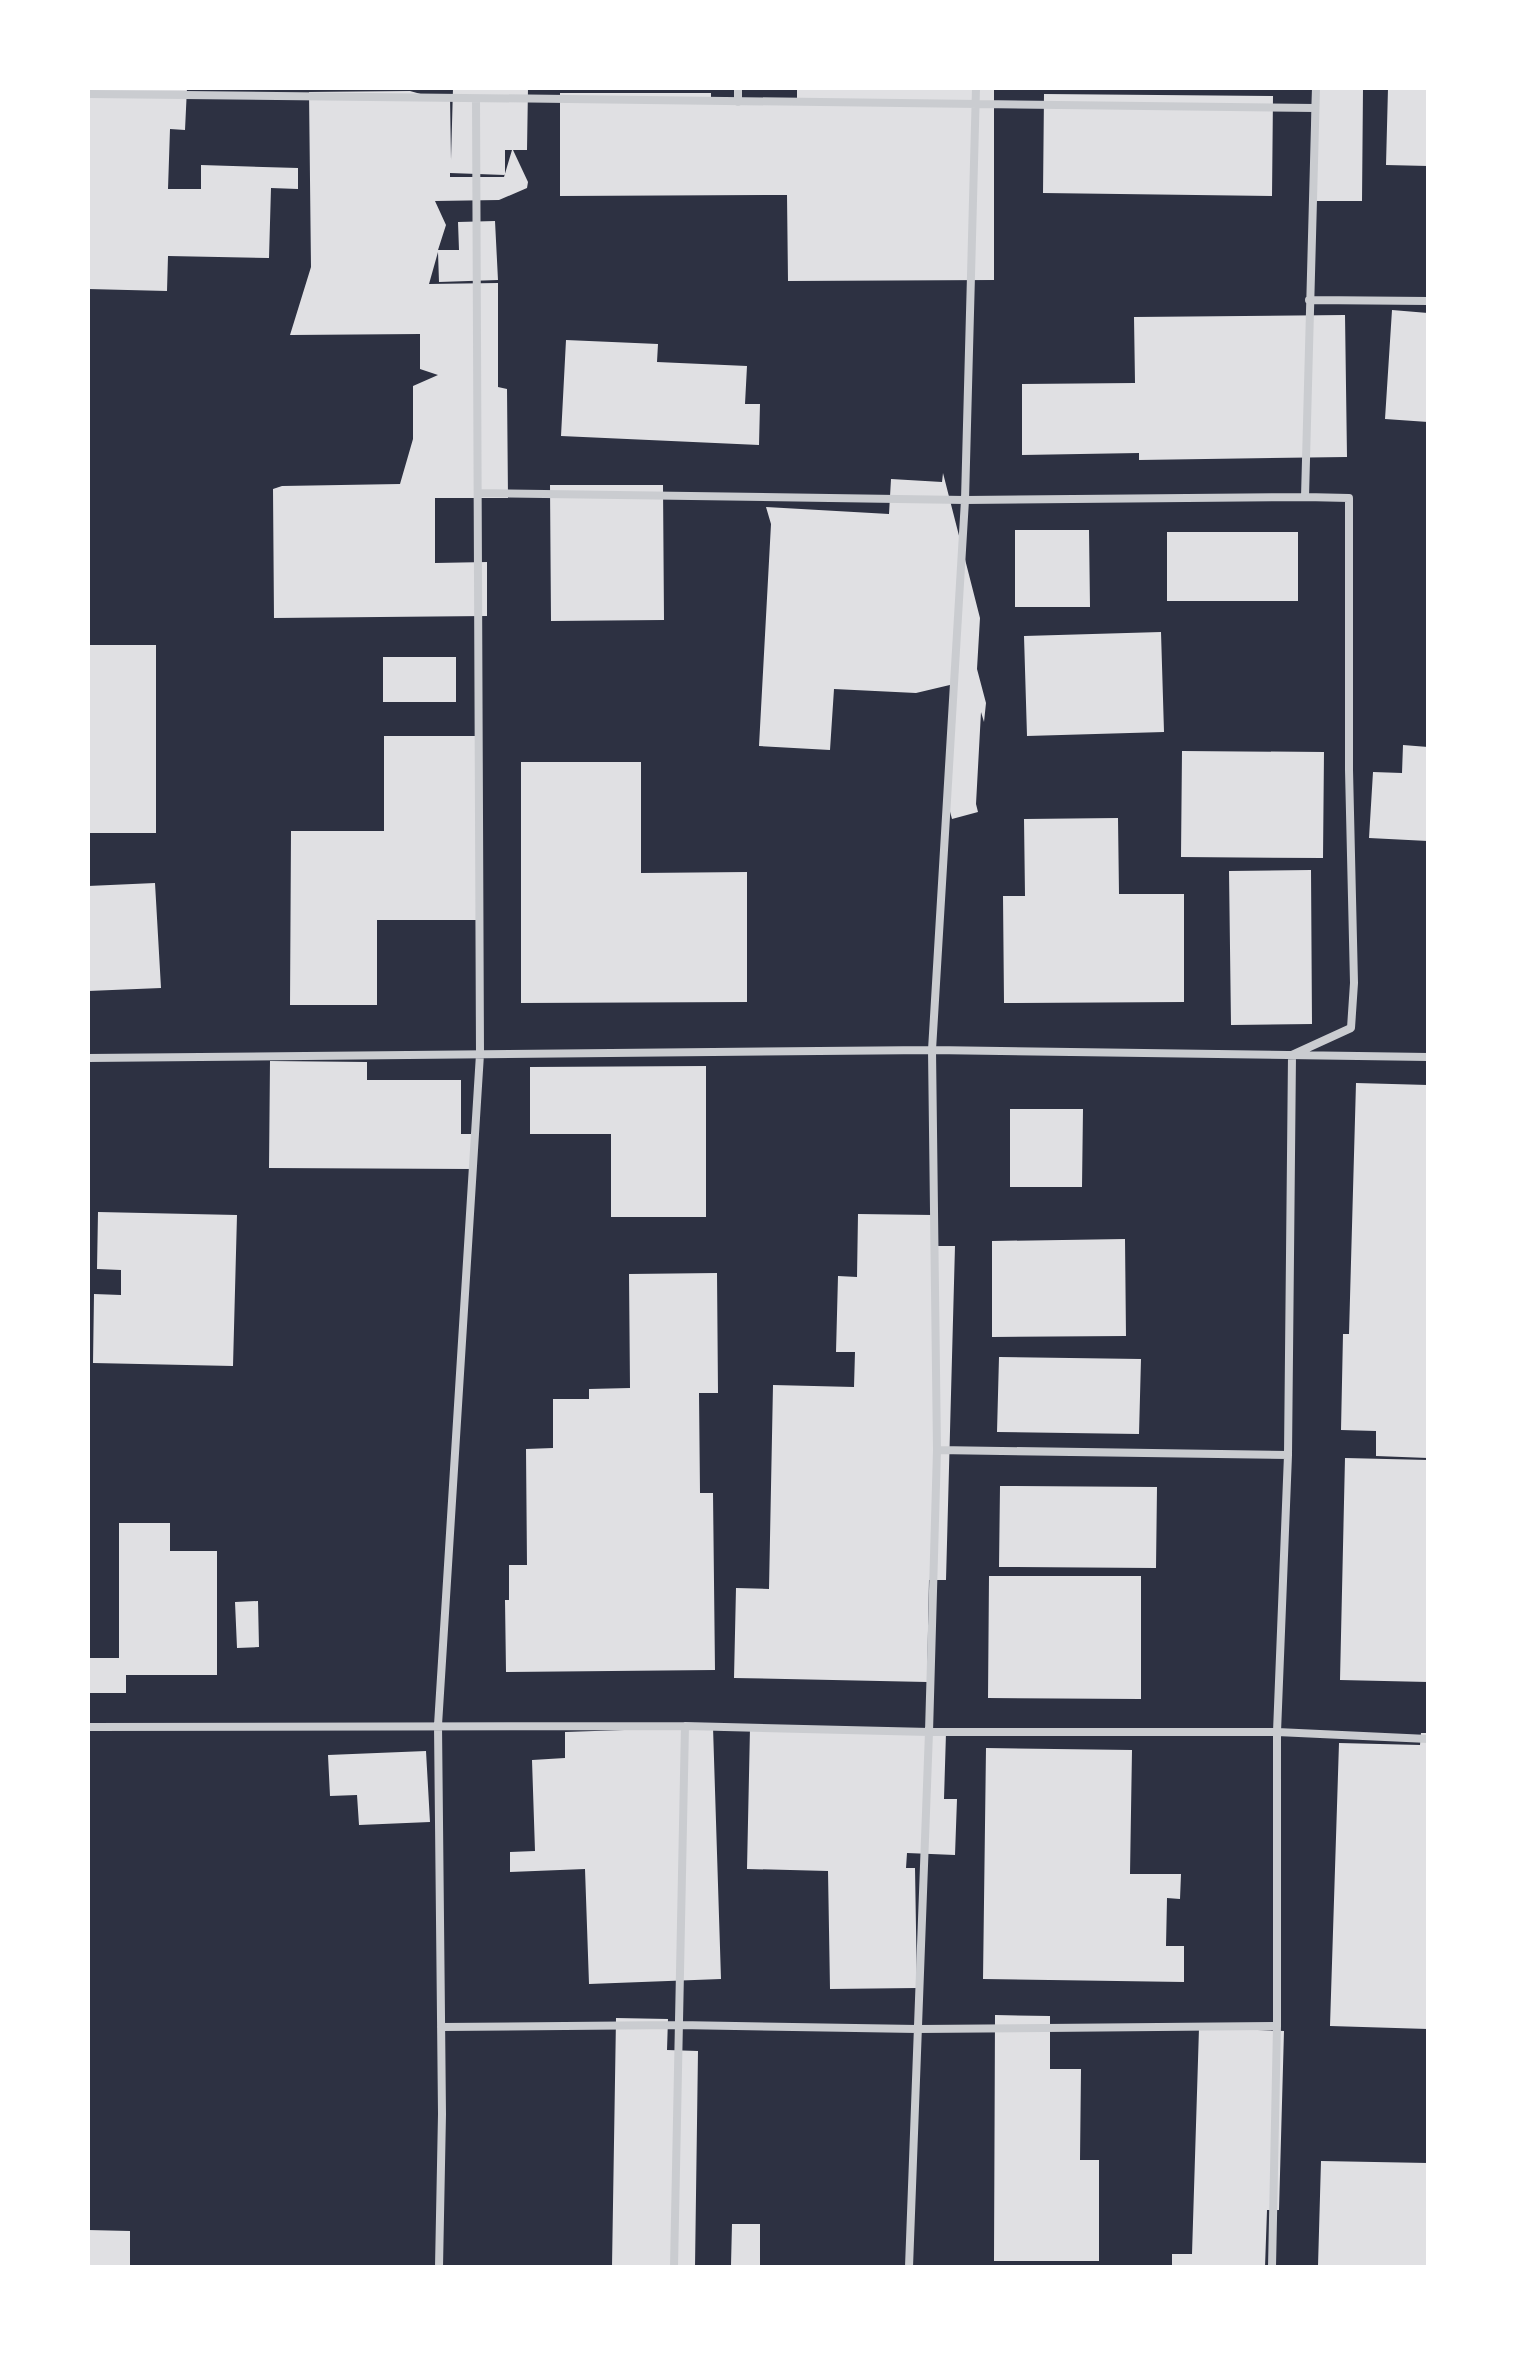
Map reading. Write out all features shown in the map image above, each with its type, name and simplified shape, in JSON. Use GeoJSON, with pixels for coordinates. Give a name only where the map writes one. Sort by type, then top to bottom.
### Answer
{"type":"FeatureCollection","features":[{"type":"Feature","properties":{"kind":"street"},"geometry":{"type":"LineString","coordinates":[[738,88],[738,102]]}},
{"type":"Feature","properties":{"kind":"street"},"geometry":{"type":"LineString","coordinates":[[909,2267],[937,1450],[932,1050],[965,500],[976,88]]}},
{"type":"Feature","properties":{"kind":"street"},"geometry":{"type":"LineString","coordinates":[[1305,497],[1316,88]]}},
{"type":"Feature","properties":{"kind":"street"},"geometry":{"type":"LineString","coordinates":[[88,94],[1315,108]]}},
{"type":"Feature","properties":{"kind":"street"},"geometry":{"type":"LineString","coordinates":[[439,2267],[441,2027],[438,1725],[480,1054],[476,99]]}},
{"type":"Feature","properties":{"kind":"street"},"geometry":{"type":"LineString","coordinates":[[1309,300],[1428,301]]}},
{"type":"Feature","properties":{"kind":"street"},"geometry":{"type":"LineString","coordinates":[[478,493],[965,500],[1349,498],[1349,770],[1354,983],[1351,1028],[1292,1055]]}},
{"type":"Feature","properties":{"kind":"street"},"geometry":{"type":"LineString","coordinates":[[88,1058],[932,1050],[1428,1057]]}},
{"type":"Feature","properties":{"kind":"street"},"geometry":{"type":"LineString","coordinates":[[1272,2267],[1277,2026],[1277,1732],[1288,1455],[1292,1055]]}},
{"type":"Feature","properties":{"kind":"street"},"geometry":{"type":"LineString","coordinates":[[937,1450],[1288,1455]]}},
{"type":"Feature","properties":{"kind":"street"},"geometry":{"type":"LineString","coordinates":[[674,2267],[685,1726]]}},
{"type":"Feature","properties":{"kind":"street"},"geometry":{"type":"LineString","coordinates":[[88,1727],[685,1726],[929,1732],[1277,1732],[1428,1739]]}},
{"type":"Feature","properties":{"kind":"street"},"geometry":{"type":"LineString","coordinates":[[441,2027],[678,2025],[917,2029],[1277,2026]]}},
{"type":"Feature","properties":{"kind":"building"},"geometry":{"type":"Polygon","coordinates":[[[88,88],[187,88],[185,130],[170,129],[168,189],[201,189],[201,165],[298,168],[298,189],[271,188],[269,258],[168,256],[167,291],[88,289],[88,88]]]}},
{"type":"Feature","properties":{"kind":"building"},"geometry":{"type":"Polygon","coordinates":[[[453,88],[528,88],[527,150],[513,150],[528,182],[527,188],[499,200],[435,201],[446,225],[438,250],[459,250],[458,222],[495,221],[498,280],[439,282],[438,252],[429,284],[498,283],[498,387],[507,389],[508,498],[435,498],[435,563],[487,562],[487,616],[274,618],[273,489],[282,486],[400,484],[413,439],[413,386],[438,375],[420,369],[420,334],[290,335],[311,267],[309,92],[410,91],[442,100],[450,97],[451,160],[453,88]],[[505,150],[505,174],[512,150],[505,150]],[[450,173],[450,177],[505,175],[450,173]]]}},
{"type":"Feature","properties":{"kind":"building"},"geometry":{"type":"Polygon","coordinates":[[[797,88],[994,88],[994,280],[788,281],[787,195],[560,196],[560,93],[711,93],[711,103],[797,103],[797,88]]]}},
{"type":"Feature","properties":{"kind":"building"},"geometry":{"type":"Polygon","coordinates":[[[1312,88],[1363,88],[1362,201],[1311,201],[1312,88]]]}},
{"type":"Feature","properties":{"kind":"building"},"geometry":{"type":"Polygon","coordinates":[[[1388,88],[1428,88],[1428,166],[1386,165],[1388,88]]]}},
{"type":"Feature","properties":{"kind":"building"},"geometry":{"type":"Polygon","coordinates":[[[1044,94],[1273,96],[1272,196],[1043,193],[1044,94]]]}},
{"type":"Feature","properties":{"kind":"building"},"geometry":{"type":"Polygon","coordinates":[[[1392,310],[1428,313],[1428,422],[1385,419],[1392,310]]]}},
{"type":"Feature","properties":{"kind":"building"},"geometry":{"type":"Polygon","coordinates":[[[1345,315],[1347,457],[1139,460],[1139,453],[1022,455],[1022,384],[1135,383],[1134,317],[1345,315]]]}},
{"type":"Feature","properties":{"kind":"building"},"geometry":{"type":"Polygon","coordinates":[[[566,340],[658,344],[657,362],[747,366],[745,404],[760,404],[759,445],[561,436],[566,340]]]}},
{"type":"Feature","properties":{"kind":"building"},"geometry":{"type":"Polygon","coordinates":[[[943,473],[980,618],[977,669],[986,703],[984,722],[981,712],[978,812],[952,819],[947,800],[954,684],[916,693],[834,689],[830,750],[759,746],[771,524],[766,507],[889,514],[891,479],[942,482],[943,473]]]}},
{"type":"Feature","properties":{"kind":"building"},"geometry":{"type":"Polygon","coordinates":[[[550,485],[663,485],[664,620],[551,621],[550,485]]]}},
{"type":"Feature","properties":{"kind":"building"},"geometry":{"type":"Polygon","coordinates":[[[1015,530],[1089,530],[1090,607],[1015,607],[1015,530]]]}},
{"type":"Feature","properties":{"kind":"building"},"geometry":{"type":"Polygon","coordinates":[[[1167,532],[1298,532],[1298,601],[1167,601],[1167,532]]]}},
{"type":"Feature","properties":{"kind":"building"},"geometry":{"type":"Polygon","coordinates":[[[1161,632],[1164,732],[1027,736],[1024,636],[1161,632]]]}},
{"type":"Feature","properties":{"kind":"building"},"geometry":{"type":"Polygon","coordinates":[[[88,645],[156,645],[156,833],[88,833],[88,645]]]}},
{"type":"Feature","properties":{"kind":"building"},"geometry":{"type":"Polygon","coordinates":[[[383,657],[456,657],[456,702],[383,702],[383,657]]]}},
{"type":"Feature","properties":{"kind":"building"},"geometry":{"type":"Polygon","coordinates":[[[384,736],[479,736],[478,920],[377,920],[377,1005],[290,1005],[291,831],[384,831],[384,736]]]}},
{"type":"Feature","properties":{"kind":"building"},"geometry":{"type":"Polygon","coordinates":[[[1403,745],[1428,747],[1428,841],[1369,838],[1373,772],[1402,773],[1403,745]]]}},
{"type":"Feature","properties":{"kind":"building"},"geometry":{"type":"Polygon","coordinates":[[[1182,751],[1324,752],[1323,858],[1181,857],[1182,751]]]}},
{"type":"Feature","properties":{"kind":"building"},"geometry":{"type":"Polygon","coordinates":[[[521,762],[641,762],[641,873],[747,872],[747,1002],[521,1003],[521,762]]]}},
{"type":"Feature","properties":{"kind":"building"},"geometry":{"type":"Polygon","coordinates":[[[1118,818],[1119,894],[1184,894],[1184,1002],[1004,1003],[1003,896],[1025,896],[1024,819],[1118,818]]]}},
{"type":"Feature","properties":{"kind":"building"},"geometry":{"type":"Polygon","coordinates":[[[1311,870],[1312,1024],[1231,1025],[1229,871],[1311,870]]]}},
{"type":"Feature","properties":{"kind":"building"},"geometry":{"type":"Polygon","coordinates":[[[155,883],[161,988],[88,991],[88,886],[155,883]]]}},
{"type":"Feature","properties":{"kind":"building"},"geometry":{"type":"Polygon","coordinates":[[[270,1061],[367,1062],[367,1080],[461,1080],[461,1134],[472,1134],[472,1169],[269,1168],[270,1061]]]}},
{"type":"Feature","properties":{"kind":"building"},"geometry":{"type":"Polygon","coordinates":[[[706,1066],[706,1217],[611,1217],[611,1134],[530,1134],[530,1067],[706,1066]]]}},
{"type":"Feature","properties":{"kind":"building"},"geometry":{"type":"Polygon","coordinates":[[[1356,1083],[1428,1085],[1428,1458],[1376,1456],[1376,1431],[1341,1430],[1343,1334],[1349,1334],[1356,1083]]]}},
{"type":"Feature","properties":{"kind":"building"},"geometry":{"type":"Polygon","coordinates":[[[1010,1109],[1083,1109],[1082,1187],[1010,1187],[1010,1109]]]}},
{"type":"Feature","properties":{"kind":"building"},"geometry":{"type":"Polygon","coordinates":[[[98,1212],[237,1215],[233,1366],[93,1363],[94,1294],[121,1295],[121,1270],[97,1269],[98,1212]]]}},
{"type":"Feature","properties":{"kind":"building"},"geometry":{"type":"Polygon","coordinates":[[[858,1214],[933,1215],[932,1246],[955,1246],[946,1580],[929,1580],[927,1682],[734,1678],[736,1588],[769,1589],[773,1385],[854,1387],[855,1352],[836,1352],[838,1276],[857,1277],[858,1214]]]}},
{"type":"Feature","properties":{"kind":"building"},"geometry":{"type":"Polygon","coordinates":[[[1125,1239],[1126,1336],[992,1337],[992,1241],[1125,1239]]]}},
{"type":"Feature","properties":{"kind":"building"},"geometry":{"type":"Polygon","coordinates":[[[717,1273],[718,1393],[699,1393],[700,1493],[713,1493],[715,1670],[506,1672],[505,1600],[509,1600],[509,1565],[527,1565],[526,1449],[553,1448],[553,1399],[589,1399],[589,1389],[630,1388],[629,1274],[717,1273]]]}},
{"type":"Feature","properties":{"kind":"building"},"geometry":{"type":"Polygon","coordinates":[[[999,1357],[1141,1359],[1139,1434],[997,1432],[999,1357]]]}},
{"type":"Feature","properties":{"kind":"building"},"geometry":{"type":"Polygon","coordinates":[[[1345,1458],[1428,1460],[1428,1682],[1340,1680],[1345,1458]]]}},
{"type":"Feature","properties":{"kind":"building"},"geometry":{"type":"Polygon","coordinates":[[[1000,1486],[1157,1487],[1156,1568],[999,1567],[1000,1486]]]}},
{"type":"Feature","properties":{"kind":"building"},"geometry":{"type":"Polygon","coordinates":[[[119,1523],[170,1523],[170,1551],[217,1551],[217,1675],[126,1675],[126,1693],[88,1693],[88,1658],[119,1658],[119,1523]]]}},
{"type":"Feature","properties":{"kind":"building"},"geometry":{"type":"Polygon","coordinates":[[[989,1576],[1141,1576],[1141,1699],[988,1698],[989,1576]]]}},
{"type":"Feature","properties":{"kind":"building"},"geometry":{"type":"Polygon","coordinates":[[[258,1601],[259,1647],[237,1648],[235,1602],[258,1601]]]}},
{"type":"Feature","properties":{"kind":"building"},"geometry":{"type":"Polygon","coordinates":[[[713,1727],[721,1979],[589,1984],[585,1869],[510,1872],[510,1852],[535,1851],[532,1760],[565,1758],[565,1732],[713,1727]]]}},
{"type":"Feature","properties":{"kind":"building"},"geometry":{"type":"Polygon","coordinates":[[[750,1728],[946,1733],[944,1799],[957,1799],[955,1855],[907,1853],[906,1868],[915,1868],[917,1988],[830,1989],[828,1871],[747,1869],[750,1728]]]}},
{"type":"Feature","properties":{"kind":"building"},"geometry":{"type":"Polygon","coordinates":[[[1421,1733],[1428,1733],[1428,2029],[1330,2026],[1339,1743],[1420,1745],[1421,1733]]]}},
{"type":"Feature","properties":{"kind":"building"},"geometry":{"type":"Polygon","coordinates":[[[986,1748],[1132,1750],[1130,1874],[1181,1874],[1180,1899],[1167,1898],[1166,1946],[1184,1946],[1184,1982],[983,1979],[986,1748]]]}},
{"type":"Feature","properties":{"kind":"building"},"geometry":{"type":"Polygon","coordinates":[[[426,1751],[430,1822],[359,1825],[357,1795],[330,1796],[328,1755],[426,1751]]]}},
{"type":"Feature","properties":{"kind":"building"},"geometry":{"type":"Polygon","coordinates":[[[995,2015],[1050,2016],[1050,2069],[1081,2069],[1080,2160],[1099,2160],[1099,2261],[994,2261],[995,2015]]]}},
{"type":"Feature","properties":{"kind":"building"},"geometry":{"type":"Polygon","coordinates":[[[616,2018],[668,2019],[667,2050],[698,2051],[695,2267],[612,2267],[616,2018]]]}},
{"type":"Feature","properties":{"kind":"building"},"geometry":{"type":"Polygon","coordinates":[[[1199,2028],[1284,2031],[1279,2210],[1267,2210],[1265,2267],[1172,2267],[1172,2254],[1192,2254],[1199,2028]]]}},
{"type":"Feature","properties":{"kind":"building"},"geometry":{"type":"Polygon","coordinates":[[[1321,2161],[1428,2163],[1428,2267],[1318,2266],[1321,2161]]]}},
{"type":"Feature","properties":{"kind":"building"},"geometry":{"type":"Polygon","coordinates":[[[732,2224],[760,2224],[760,2265],[731,2265],[732,2224]]]}},
{"type":"Feature","properties":{"kind":"building"},"geometry":{"type":"Polygon","coordinates":[[[88,2230],[130,2231],[130,2267],[88,2267],[88,2230]]]}}]}
